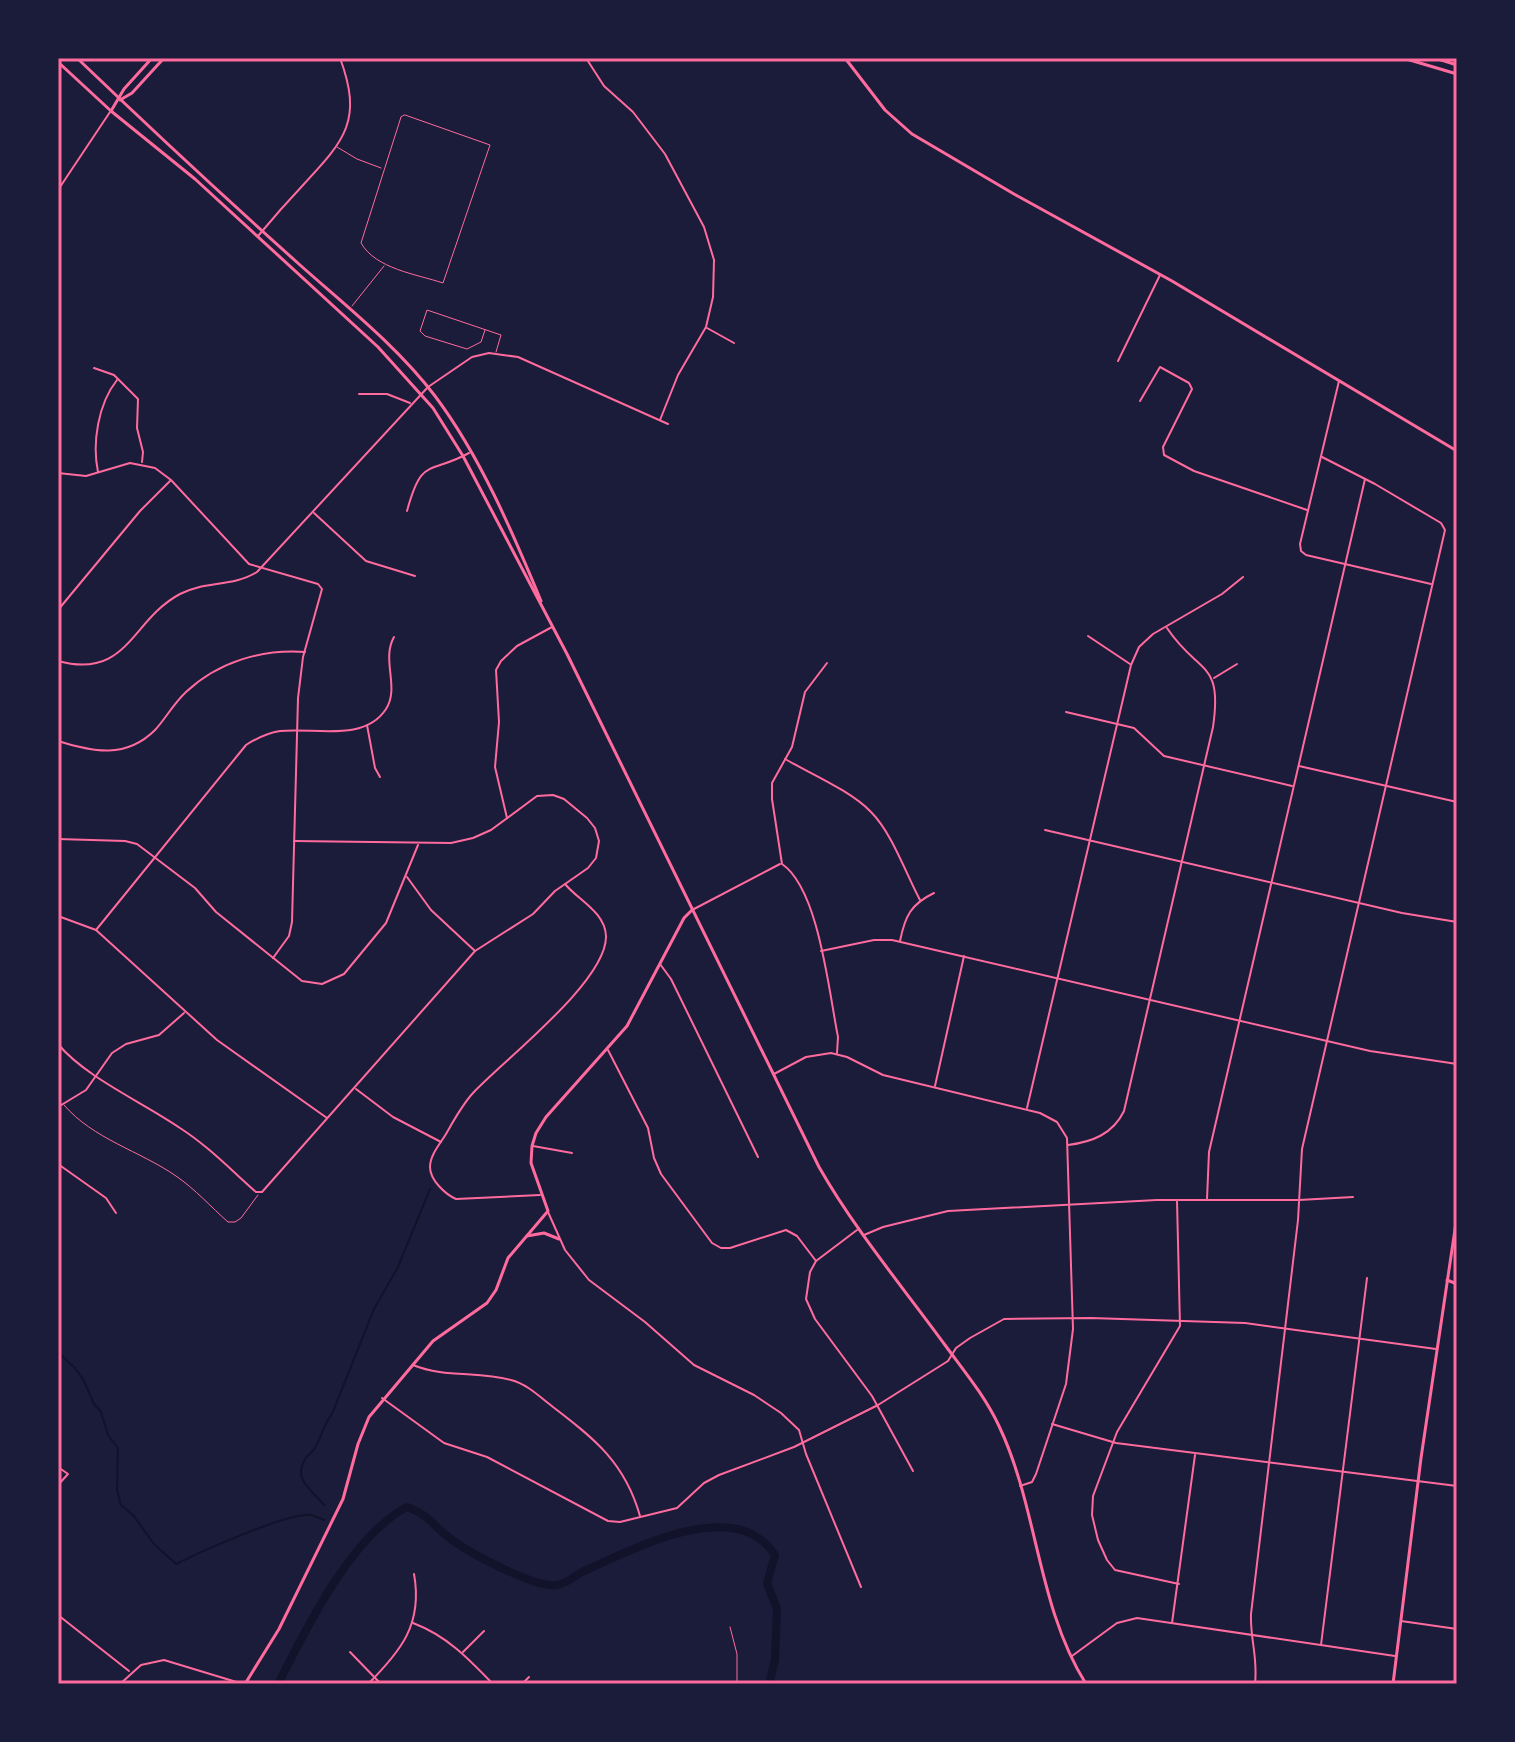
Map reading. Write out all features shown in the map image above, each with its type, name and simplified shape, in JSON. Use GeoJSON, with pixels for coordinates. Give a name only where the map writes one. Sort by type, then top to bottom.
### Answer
{"type":"FeatureCollection","features":[{"type":"Feature","properties":{"kind":"main road"},"geometry":{"type":"LineString","coordinates":[[77,58],[350,309],[428,387],[449,415],[470,452],[522,555],[543,608]]}},
{"type":"Feature","properties":{"kind":"main road"},"geometry":{"type":"LineString","coordinates":[[111,111],[124,89],[152,58]]}},
{"type":"Feature","properties":{"kind":"main road"},"geometry":{"type":"LineString","coordinates":[[120,100],[132,93],[164,58]]}},
{"type":"Feature","properties":{"kind":"main road"},"geometry":{"type":"LineString","coordinates":[[845,58],[877,101],[905,129],[1014,194],[1160,274],[1457,451]]}},
{"type":"Feature","properties":{"kind":"main road"},"geometry":{"type":"LineString","coordinates":[[1403,58],[1457,74]]}},
{"type":"Feature","properties":{"kind":"main road"},"geometry":{"type":"LineString","coordinates":[[1435,58],[1457,65]]}},
{"type":"Feature","properties":{"kind":"main road"},"geometry":{"type":"LineString","coordinates":[[58,62],[111,111],[169,156],[394,362],[422,393],[463,456],[553,627],[819,1167],[858,1229],[952,1354],[999,1424],[1020,1486],[1054,1610],[1071,1656],[1086,1684]]}},
{"type":"Feature","properties":{"kind":"main road"},"geometry":{"type":"LineString","coordinates":[[244,1684],[279,1629],[332,1522],[348,1486],[361,1432],[382,1398],[440,1334],[487,1303],[496,1290],[508,1258],[548,1211],[531,1163],[532,1146],[546,1117],[627,1026],[684,918],[693,909]]}},
{"type":"Feature","properties":{"kind":"main road"},"geometry":{"type":"LineString","coordinates":[[1393,1684],[1436,1349],[1457,1216]]}},
{"type":"Feature","properties":{"kind":"main road"},"geometry":{"type":"LineString","coordinates":[[527,1236],[544,1233],[559,1239]]}},
{"type":"Feature","properties":{"kind":"main road"},"geometry":{"type":"LineString","coordinates":[[1448,1270],[1457,1275]]}},
{"type":"Feature","properties":{"kind":"main road"},"geometry":{"type":"LineString","coordinates":[[1447,1280],[1457,1284]]}},
{"type":"Feature","properties":{"kind":"street"},"geometry":{"type":"LineString","coordinates":[[257,236],[337,147],[346,128],[350,105],[348,84],[340,58]]}},
{"type":"Feature","properties":{"kind":"street"},"geometry":{"type":"LineString","coordinates":[[586,58],[604,86],[633,112],[665,154],[711,246],[713,297],[706,327],[678,375],[660,421]]}},
{"type":"Feature","properties":{"kind":"street"},"geometry":{"type":"LineString","coordinates":[[58,190],[111,111]]}},
{"type":"Feature","properties":{"kind":"street"},"geometry":{"type":"LineString","coordinates":[[1118,361],[1160,274]]}},
{"type":"Feature","properties":{"kind":"street"},"geometry":{"type":"LineString","coordinates":[[706,327],[734,343]]}},
{"type":"Feature","properties":{"kind":"street"},"geometry":{"type":"LineString","coordinates":[[58,661],[83,666],[104,662],[125,648],[176,596],[200,586],[242,580],[263,568],[428,387],[466,360],[481,354],[507,354],[542,366],[668,424]]}},
{"type":"Feature","properties":{"kind":"street"},"geometry":{"type":"LineString","coordinates":[[1140,401],[1160,367],[1189,383],[1192,389],[1163,447],[1164,455],[1194,471],[1309,511]]}},
{"type":"Feature","properties":{"kind":"street"},"geometry":{"type":"LineString","coordinates":[[94,368],[110,373],[138,399],[137,428],[143,452],[142,464]]}},
{"type":"Feature","properties":{"kind":"street"},"geometry":{"type":"LineString","coordinates":[[98,472],[95,449],[97,432],[110,391],[118,379]]}},
{"type":"Feature","properties":{"kind":"street"},"geometry":{"type":"LineString","coordinates":[[1339,381],[1300,544],[1301,551],[1306,555],[1432,584]]}},
{"type":"Feature","properties":{"kind":"street"},"geometry":{"type":"LineString","coordinates":[[359,394],[387,394],[411,404]]}},
{"type":"Feature","properties":{"kind":"street"},"geometry":{"type":"LineString","coordinates":[[407,511],[413,490],[424,471],[470,452]]}},
{"type":"Feature","properties":{"kind":"street"},"geometry":{"type":"LineString","coordinates":[[1255,1684],[1257,1653],[1251,1606],[1285,1328],[1302,1149],[1445,530],[1443,524],[1322,457]]}},
{"type":"Feature","properties":{"kind":"street"},"geometry":{"type":"LineString","coordinates":[[58,473],[80,477],[124,464],[155,468],[171,480],[249,564],[318,584],[322,592],[305,652],[297,730],[291,929],[273,958]]}},
{"type":"Feature","properties":{"kind":"street"},"geometry":{"type":"LineString","coordinates":[[1207,1199],[1209,1152],[1365,479]]}},
{"type":"Feature","properties":{"kind":"street"},"geometry":{"type":"LineString","coordinates":[[58,610],[140,511],[171,480]]}},
{"type":"Feature","properties":{"kind":"street"},"geometry":{"type":"LineString","coordinates":[[313,512],[366,561],[415,576]]}},
{"type":"Feature","properties":{"kind":"street"},"geometry":{"type":"LineString","coordinates":[[1027,1109],[1131,665],[1139,647],[1243,577]]}},
{"type":"Feature","properties":{"kind":"street"},"geometry":{"type":"LineString","coordinates":[[1067,1145],[1088,1142],[1105,1134],[1121,1116],[1217,703],[1213,679],[1183,650],[1166,626]]}},
{"type":"Feature","properties":{"kind":"street"},"geometry":{"type":"LineString","coordinates":[[508,819],[495,767],[499,722],[496,670],[517,646],[553,627]]}},
{"type":"Feature","properties":{"kind":"street"},"geometry":{"type":"LineString","coordinates":[[1088,636],[1131,665]]}},
{"type":"Feature","properties":{"kind":"street"},"geometry":{"type":"LineString","coordinates":[[96,930],[239,751],[267,734],[297,730],[340,731],[367,724],[381,715],[391,699],[388,654],[394,637]]}},
{"type":"Feature","properties":{"kind":"street"},"geometry":{"type":"LineString","coordinates":[[58,741],[94,751],[126,748],[153,732],[186,692],[220,669],[240,659],[266,653],[305,652]]}},
{"type":"Feature","properties":{"kind":"street"},"geometry":{"type":"LineString","coordinates":[[827,663],[805,692],[795,739],[774,775],[772,789],[782,864],[812,909],[838,1037],[837,1054]]}},
{"type":"Feature","properties":{"kind":"street"},"geometry":{"type":"LineString","coordinates":[[1213,679],[1237,664]]}},
{"type":"Feature","properties":{"kind":"street"},"geometry":{"type":"LineString","coordinates":[[1066,712],[1139,731],[1164,756],[1293,787]]}},
{"type":"Feature","properties":{"kind":"street"},"geometry":{"type":"LineString","coordinates":[[367,724],[375,768],[380,777]]}},
{"type":"Feature","properties":{"kind":"street"},"geometry":{"type":"LineString","coordinates":[[785,759],[866,806],[878,819],[920,900]]}},
{"type":"Feature","properties":{"kind":"street"},"geometry":{"type":"LineString","coordinates":[[1298,766],[1457,802]]}},
{"type":"Feature","properties":{"kind":"street"},"geometry":{"type":"LineString","coordinates":[[58,1044],[96,1075],[191,1135],[259,1193],[271,1185],[475,951],[533,914],[564,883],[588,868],[596,858],[599,841],[592,822],[564,799],[547,794],[532,799],[491,830],[451,843],[294,841]]}},
{"type":"Feature","properties":{"kind":"street"},"geometry":{"type":"LineString","coordinates":[[1045,830],[1359,903],[1457,922]]}},
{"type":"Feature","properties":{"kind":"street"},"geometry":{"type":"LineString","coordinates":[[58,839],[132,842],[156,856],[195,888],[216,912],[273,958],[307,983],[322,984],[339,978],[386,923],[418,844]]}},
{"type":"Feature","properties":{"kind":"street"},"geometry":{"type":"LineString","coordinates":[[693,909],[782,864]]}},
{"type":"Feature","properties":{"kind":"street"},"geometry":{"type":"LineString","coordinates":[[406,876],[431,910],[475,951]]}},
{"type":"Feature","properties":{"kind":"street"},"geometry":{"type":"LineString","coordinates":[[540,1195],[452,1198],[430,1172],[432,1157],[470,1097],[562,1008],[586,980],[601,955],[606,935],[602,923],[564,883]]}},
{"type":"Feature","properties":{"kind":"street"},"geometry":{"type":"LineString","coordinates":[[899,942],[907,914],[920,900],[934,893]]}},
{"type":"Feature","properties":{"kind":"street"},"geometry":{"type":"LineString","coordinates":[[58,916],[96,930],[217,1040],[328,1119]]}},
{"type":"Feature","properties":{"kind":"street"},"geometry":{"type":"LineString","coordinates":[[821,951],[874,940],[899,942],[1370,1051],[1457,1064]]}},
{"type":"Feature","properties":{"kind":"street"},"geometry":{"type":"LineString","coordinates":[[935,1088],[964,956]]}},
{"type":"Feature","properties":{"kind":"street"},"geometry":{"type":"LineString","coordinates":[[659,963],[671,979],[758,1157]]}},
{"type":"Feature","properties":{"kind":"street"},"geometry":{"type":"LineString","coordinates":[[58,1107],[86,1090],[108,1057],[119,1048],[159,1035],[185,1012]]}},
{"type":"Feature","properties":{"kind":"street"},"geometry":{"type":"LineString","coordinates":[[608,1050],[648,1128],[661,1174],[712,1243],[721,1248],[735,1246],[786,1230],[797,1236],[816,1261]]}},
{"type":"Feature","properties":{"kind":"street"},"geometry":{"type":"LineString","coordinates":[[773,1074],[811,1056],[837,1054],[877,1073],[1046,1115],[1057,1122],[1065,1133],[1072,1317],[1068,1374],[1035,1477],[1020,1486]]}},
{"type":"Feature","properties":{"kind":"street"},"geometry":{"type":"LineString","coordinates":[[355,1088],[393,1117],[441,1142]]}},
{"type":"Feature","properties":{"kind":"street"},"geometry":{"type":"LineString","coordinates":[[532,1146],[572,1153]]}},
{"type":"Feature","properties":{"kind":"street"},"geometry":{"type":"LineString","coordinates":[[58,1164],[106,1198],[116,1213]]}},
{"type":"Feature","properties":{"kind":"street"},"geometry":{"type":"LineString","coordinates":[[863,1236],[883,1227],[948,1211],[1177,1200],[1353,1197]]}},
{"type":"Feature","properties":{"kind":"street"},"geometry":{"type":"LineString","coordinates":[[1177,1200],[1181,1321],[1176,1335],[1112,1442],[1098,1478],[1092,1506],[1102,1552],[1112,1567],[1119,1572],[1179,1584]]}},
{"type":"Feature","properties":{"kind":"street"},"geometry":{"type":"LineString","coordinates":[[548,1211],[572,1262],[589,1280],[645,1322],[694,1365],[754,1395],[799,1430],[861,1587]]}},
{"type":"Feature","properties":{"kind":"street"},"geometry":{"type":"LineString","coordinates":[[858,1229],[816,1261],[807,1281],[808,1305],[878,1405],[913,1471]]}},
{"type":"Feature","properties":{"kind":"street"},"geometry":{"type":"LineString","coordinates":[[1321,1645],[1367,1278]]}},
{"type":"Feature","properties":{"kind":"street"},"geometry":{"type":"LineString","coordinates":[[382,1398],[444,1443],[487,1457],[608,1521],[620,1522],[677,1508],[704,1483],[719,1475],[804,1443],[878,1405],[948,1361],[956,1348],[998,1321],[1010,1318],[1245,1323],[1436,1349]]}},
{"type":"Feature","properties":{"kind":"street"},"geometry":{"type":"LineString","coordinates":[[412,1364],[444,1373],[508,1379],[529,1388],[606,1450],[628,1484],[640,1516]]}},
{"type":"Feature","properties":{"kind":"street"},"geometry":{"type":"LineString","coordinates":[[1052,1424],[1112,1442],[1457,1486]]}},
{"type":"Feature","properties":{"kind":"street"},"geometry":{"type":"LineString","coordinates":[[1172,1624],[1195,1454]]}},
{"type":"Feature","properties":{"kind":"street"},"geometry":{"type":"LineString","coordinates":[[58,1467],[68,1474],[58,1485]]}},
{"type":"Feature","properties":{"kind":"street"},"geometry":{"type":"LineString","coordinates":[[368,1684],[398,1653],[412,1622],[416,1601],[414,1574]]}},
{"type":"Feature","properties":{"kind":"street"},"geometry":{"type":"LineString","coordinates":[[58,1615],[131,1672]]}},
{"type":"Feature","properties":{"kind":"street"},"geometry":{"type":"LineString","coordinates":[[1071,1656],[1125,1620],[1137,1618],[1396,1656]]}},
{"type":"Feature","properties":{"kind":"street"},"geometry":{"type":"LineString","coordinates":[[1400,1621],[1457,1629]]}},
{"type":"Feature","properties":{"kind":"street"},"geometry":{"type":"LineString","coordinates":[[412,1622],[441,1634],[493,1684]]}},
{"type":"Feature","properties":{"kind":"street"},"geometry":{"type":"LineString","coordinates":[[462,1653],[484,1631]]}},
{"type":"Feature","properties":{"kind":"street"},"geometry":{"type":"LineString","coordinates":[[350,1652],[381,1684]]}},
{"type":"Feature","properties":{"kind":"street"},"geometry":{"type":"LineString","coordinates":[[120,1684],[131,1672],[147,1663],[164,1660],[244,1684]]}},
{"type":"Feature","properties":{"kind":"street"},"geometry":{"type":"LineString","coordinates":[[522,1684],[529,1677]]}},
{"type":"Feature","properties":{"kind":"lane"},"geometry":{"type":"LineString","coordinates":[[404,115],[490,145],[443,283],[385,264],[367,252],[360,241],[383,168],[404,115]]}},
{"type":"Feature","properties":{"kind":"lane"},"geometry":{"type":"LineString","coordinates":[[337,147],[357,159],[383,168]]}},
{"type":"Feature","properties":{"kind":"lane"},"geometry":{"type":"LineString","coordinates":[[344,316],[385,264]]}},
{"type":"Feature","properties":{"kind":"lane"},"geometry":{"type":"LineString","coordinates":[[485,330],[481,342],[467,349],[425,336],[420,328],[427,310],[501,335],[496,354]]}},
{"type":"Feature","properties":{"kind":"lane"},"geometry":{"type":"LineString","coordinates":[[64,1105],[102,1135],[174,1174],[228,1222],[241,1218],[259,1193]]}},
{"type":"Feature","properties":{"kind":"lane"},"geometry":{"type":"LineString","coordinates":[[730,1627],[737,1654],[737,1684]]}},
{"type":"Feature","properties":{"kind":"waterway"},"geometry":{"type":"LineString","coordinates":[[324,1505],[304,1483],[302,1465],[315,1448],[332,1414],[374,1309],[398,1267],[430,1189]]}},
{"type":"Feature","properties":{"kind":"waterway"},"geometry":{"type":"LineString","coordinates":[[58,1352],[83,1379],[101,1412],[108,1435],[118,1448],[117,1490],[121,1505],[134,1516],[154,1544],[176,1564],[284,1520],[312,1515],[324,1520]]}},
{"type":"Feature","properties":{"kind":"waterway"},"geometry":{"type":"LineString","coordinates":[[278,1684],[316,1611],[349,1561],[367,1539],[407,1507],[422,1514],[444,1534],[472,1552],[519,1576],[547,1585],[564,1583],[629,1551],[683,1532],[710,1527],[736,1529],[758,1537],[775,1555],[767,1583],[777,1609],[775,1660],[769,1684]]}}]}
